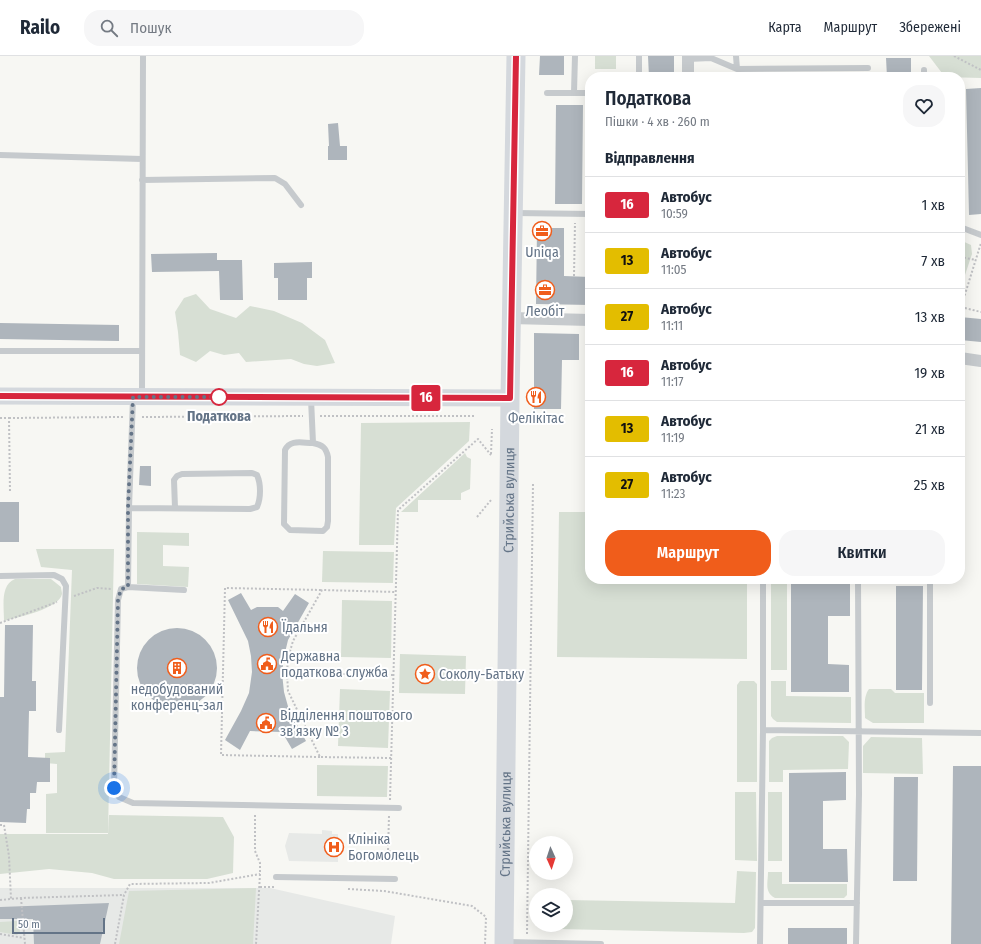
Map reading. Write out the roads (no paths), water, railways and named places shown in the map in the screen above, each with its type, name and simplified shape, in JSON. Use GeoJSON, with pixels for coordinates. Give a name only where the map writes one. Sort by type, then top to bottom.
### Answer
{"type":"FeatureCollection","features":[{"type":"Feature","properties":{"kind":"main road","name":"Стрийська вулиця"},"geometry":{"type":"LineString","coordinates":[[497,944],[510,398],[516,56]]}},
{"type":"Feature","properties":{"kind":"street"},"geometry":{"type":"LineString","coordinates":[[688,57],[688,72]]}},
{"type":"Feature","properties":{"kind":"street"},"geometry":{"type":"LineString","coordinates":[[511,318],[585,320]]}},
{"type":"Feature","properties":{"kind":"street"},"geometry":{"type":"LineString","coordinates":[[965,359],[981,361]]}},
{"type":"Feature","properties":{"kind":"street"},"geometry":{"type":"LineString","coordinates":[[0,396],[510,398]]}},
{"type":"Feature","properties":{"kind":"lane"},"geometry":{"type":"LineString","coordinates":[[128,587],[128,508],[132,417],[137,397],[142,351],[143,56]]}},
{"type":"Feature","properties":{"kind":"lane"},"geometry":{"type":"LineString","coordinates":[[574,92],[575,56]]}},
{"type":"Feature","properties":{"kind":"lane"},"geometry":{"type":"LineString","coordinates":[[639,56],[639,72]]}},
{"type":"Feature","properties":{"kind":"lane"},"geometry":{"type":"LineString","coordinates":[[736,56],[737,69]]}},
{"type":"Feature","properties":{"kind":"lane"},"geometry":{"type":"LineString","coordinates":[[688,57],[711,58],[737,69],[868,68]]}},
{"type":"Feature","properties":{"kind":"lane"},"geometry":{"type":"LineString","coordinates":[[547,93],[585,93]]}},
{"type":"Feature","properties":{"kind":"lane"},"geometry":{"type":"LineString","coordinates":[[0,155],[142,159]]}},
{"type":"Feature","properties":{"kind":"lane"},"geometry":{"type":"LineString","coordinates":[[142,180],[274,178],[285,184],[301,205]]}},
{"type":"Feature","properties":{"kind":"lane"},"geometry":{"type":"LineString","coordinates":[[513,213],[585,214]]}},
{"type":"Feature","properties":{"kind":"lane"},"geometry":{"type":"LineString","coordinates":[[965,229],[981,235]]}},
{"type":"Feature","properties":{"kind":"lane"},"geometry":{"type":"LineString","coordinates":[[0,351],[142,351]]}},
{"type":"Feature","properties":{"kind":"lane"},"geometry":{"type":"LineString","coordinates":[[311,397],[313,442]]}},
{"type":"Feature","properties":{"kind":"lane"},"geometry":{"type":"LineString","coordinates":[[313,442],[324,446],[328,457],[327,527],[323,530],[290,530],[284,524],[285,450],[287,445],[291,443],[313,442]]}},
{"type":"Feature","properties":{"kind":"lane"},"geometry":{"type":"LineString","coordinates":[[128,508],[250,509],[257,507],[260,502],[260,480],[257,475],[252,473],[182,474],[176,476],[174,480],[175,508]]}},
{"type":"Feature","properties":{"kind":"lane"},"geometry":{"type":"LineString","coordinates":[[0,576],[54,574],[62,579],[66,586],[60,730]]}},
{"type":"Feature","properties":{"kind":"lane"},"geometry":{"type":"LineString","coordinates":[[760,944],[763,730],[763,584]]}},
{"type":"Feature","properties":{"kind":"lane"},"geometry":{"type":"LineString","coordinates":[[856,944],[859,731],[858,584]]}},
{"type":"Feature","properties":{"kind":"lane"},"geometry":{"type":"LineString","coordinates":[[930,584],[930,703]]}},
{"type":"Feature","properties":{"kind":"lane"},"geometry":{"type":"LineString","coordinates":[[184,590],[128,587],[121,589],[118,600],[114,788],[119,797],[133,803],[399,808]]}},
{"type":"Feature","properties":{"kind":"lane"},"geometry":{"type":"LineString","coordinates":[[763,730],[981,733]]}},
{"type":"Feature","properties":{"kind":"lane"},"geometry":{"type":"LineString","coordinates":[[276,877],[395,879]]}},
{"type":"Feature","properties":{"kind":"lane"},"geometry":{"type":"LineString","coordinates":[[761,903],[857,903]]}},
{"type":"Feature","properties":{"kind":"lane"},"geometry":{"type":"LineString","coordinates":[[497,944],[601,944]]}},
{"type":"Feature","properties":{"kind":"place","name":"Uniqa"},"geometry":{"type":"Point","coordinates":[542,231]}},
{"type":"Feature","properties":{"kind":"place","name":"Леобіт"},"geometry":{"type":"Point","coordinates":[545,290]}},
{"type":"Feature","properties":{"kind":"place","name":"Податкова"},"geometry":{"type":"Point","coordinates":[219,397]}},
{"type":"Feature","properties":{"kind":"place","name":"Фелікітас"},"geometry":{"type":"Point","coordinates":[536,397]}},
{"type":"Feature","properties":{"kind":"place","name":"Їдальня"},"geometry":{"type":"Point","coordinates":[268,627]}},
{"type":"Feature","properties":{"kind":"place","name":"Державна податкова служба"},"geometry":{"type":"Point","coordinates":[267,664]}},
{"type":"Feature","properties":{"kind":"place","name":"недобудований конференц-зал"},"geometry":{"type":"Point","coordinates":[177,668]}},
{"type":"Feature","properties":{"kind":"place","name":"Соколу-Батьку"},"geometry":{"type":"Point","coordinates":[425,674]}},
{"type":"Feature","properties":{"kind":"place","name":"Відділення поштового зв’язку № 3"},"geometry":{"type":"Point","coordinates":[266,723]}},
{"type":"Feature","properties":{"kind":"place","name":"Клініка Богомолець"},"geometry":{"type":"Point","coordinates":[334,847]}}]}
